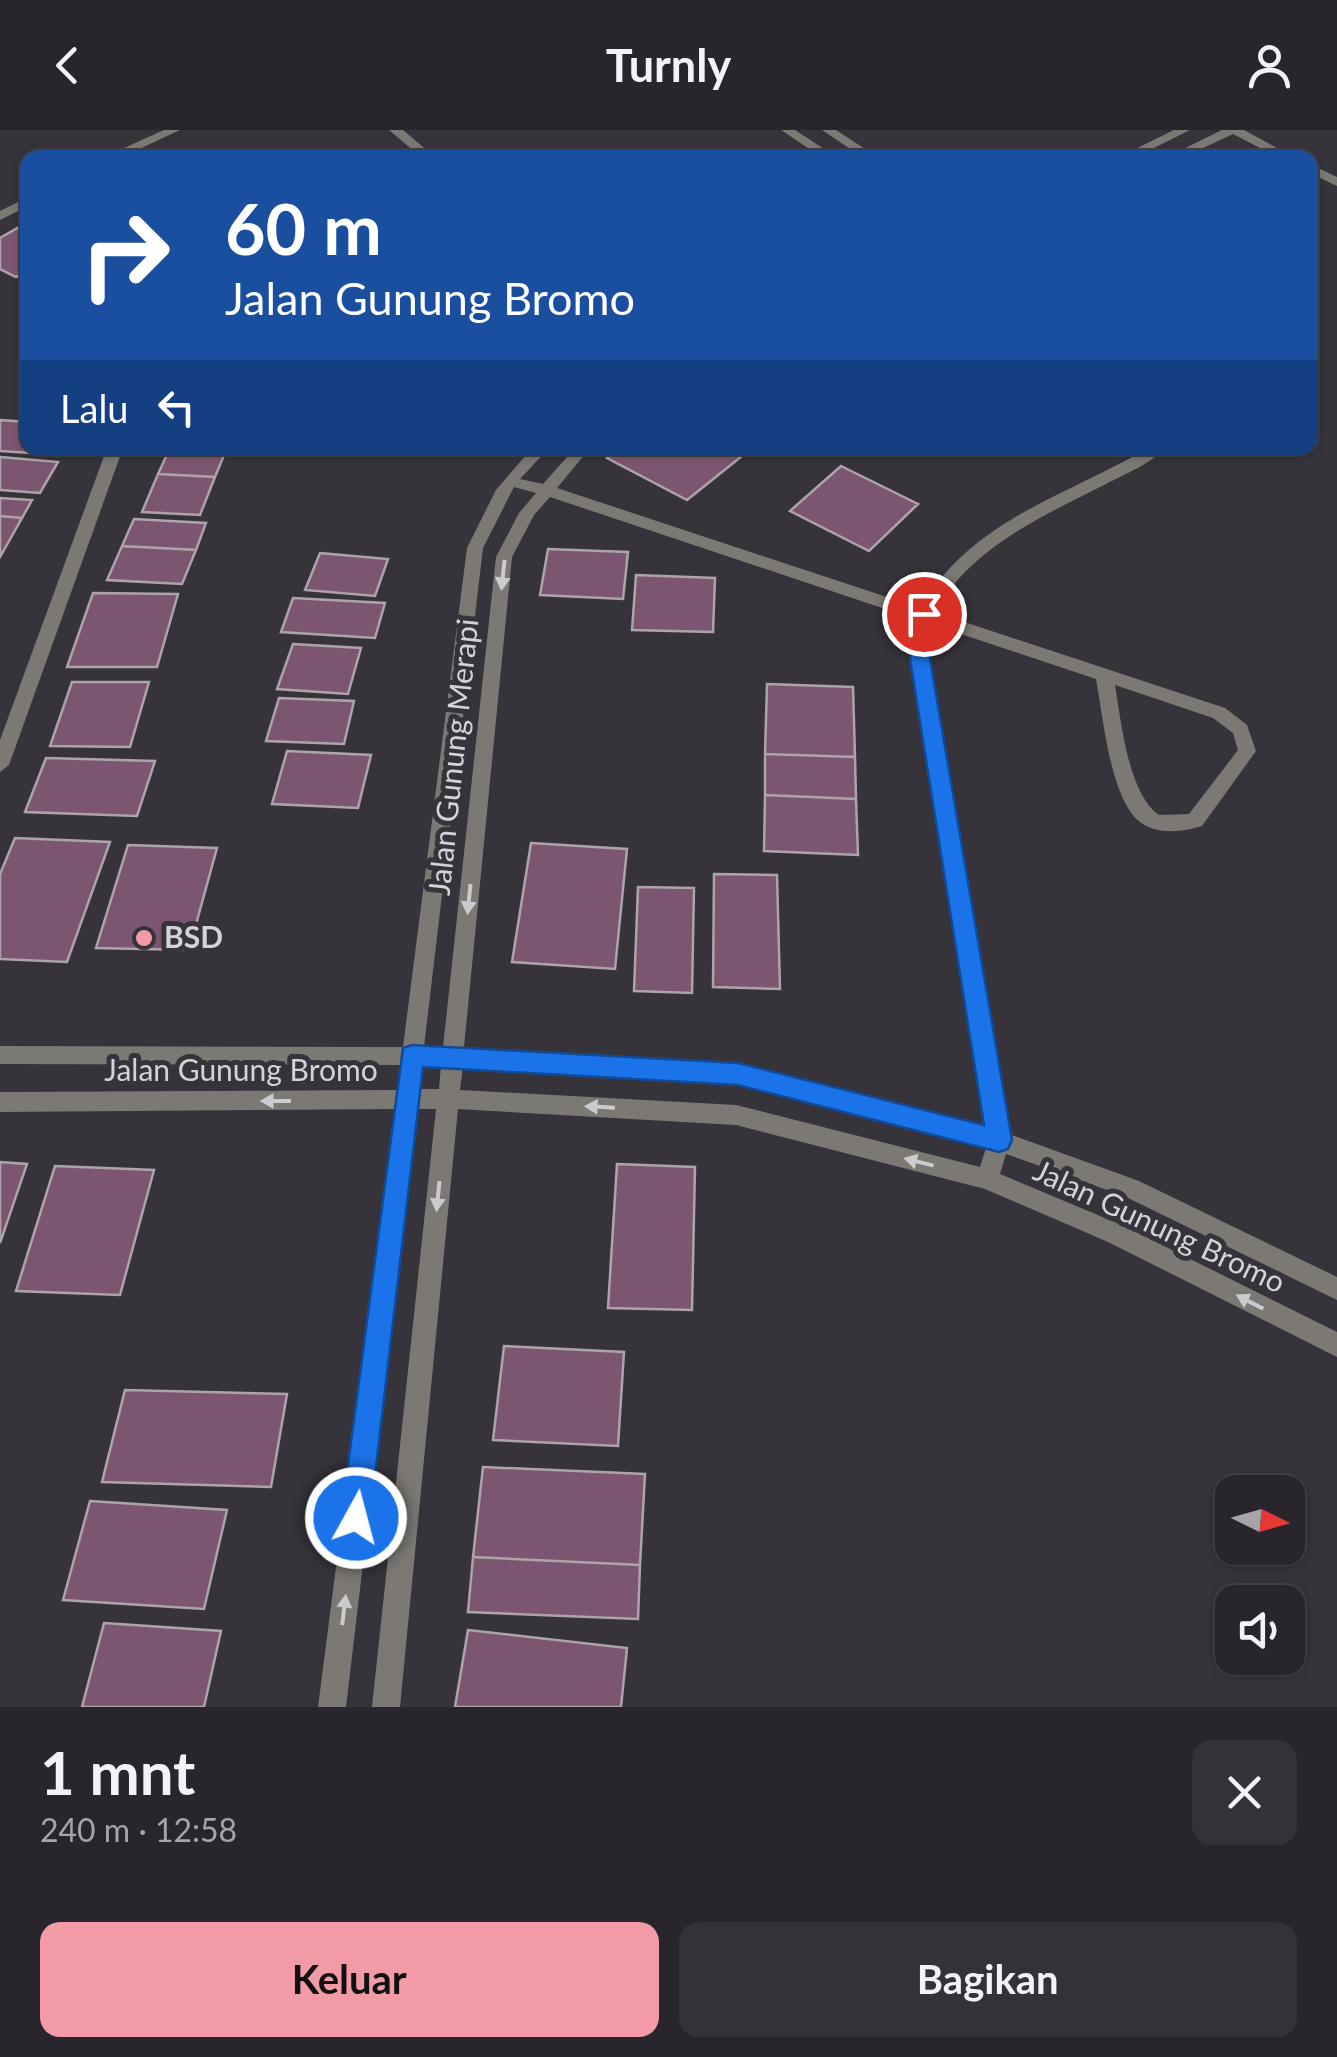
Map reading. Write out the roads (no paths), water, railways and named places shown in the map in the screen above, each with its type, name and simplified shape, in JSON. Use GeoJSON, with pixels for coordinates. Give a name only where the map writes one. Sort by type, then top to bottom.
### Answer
{"type":"FeatureCollection","features":[{"type":"Feature","properties":{"kind":"street"},"geometry":{"type":"LineString","coordinates":[[127,150],[174,130]]}},
{"type":"Feature","properties":{"kind":"street"},"geometry":{"type":"LineString","coordinates":[[395,130],[420,150]]}},
{"type":"Feature","properties":{"kind":"street"},"geometry":{"type":"LineString","coordinates":[[787,130],[819,150]]}},
{"type":"Feature","properties":{"kind":"street"},"geometry":{"type":"LineString","coordinates":[[828,130],[860,150]]}},
{"type":"Feature","properties":{"kind":"street"},"geometry":{"type":"LineString","coordinates":[[1140,150],[1184,130]]}},
{"type":"Feature","properties":{"kind":"street"},"geometry":{"type":"LineString","coordinates":[[1189,150],[1234,130],[1273,150]]}},
{"type":"Feature","properties":{"kind":"street"},"geometry":{"type":"LineString","coordinates":[[0,766],[113,455]]}},
{"type":"Feature","properties":{"kind":"street","name":"Jalan Gunung Merapi"},"geometry":{"type":"LineString","coordinates":[[332,1707],[474,548],[494,504],[535,455]]}},
{"type":"Feature","properties":{"kind":"street","name":"Jalan Gunung Merapi"},"geometry":{"type":"LineString","coordinates":[[386,1707],[504,557],[545,490],[576,455]]}},
{"type":"Feature","properties":{"kind":"street"},"geometry":{"type":"LineString","coordinates":[[987,1179],[999,1140],[920,659],[924,614],[957,570],[996,536],[1145,455]]}},
{"type":"Feature","properties":{"kind":"street"},"geometry":{"type":"LineString","coordinates":[[510,481],[924,614],[1104,674],[1219,713],[1241,730],[1248,751],[1195,822],[1173,824],[1147,818],[1132,800],[1104,674]]}},
{"type":"Feature","properties":{"kind":"street","name":"Jalan Gunung Bromo"},"geometry":{"type":"LineString","coordinates":[[0,1055],[453,1056],[738,1074],[999,1140],[1131,1188],[1337,1289]]}},
{"type":"Feature","properties":{"kind":"street","name":"Jalan Gunung Bromo"},"geometry":{"type":"LineString","coordinates":[[0,1102],[448,1099],[736,1115],[987,1179],[1116,1234],[1337,1346]]}},
{"type":"Feature","properties":{"kind":"place","name":"BSD"},"geometry":{"type":"Point","coordinates":[144,938]}}]}
